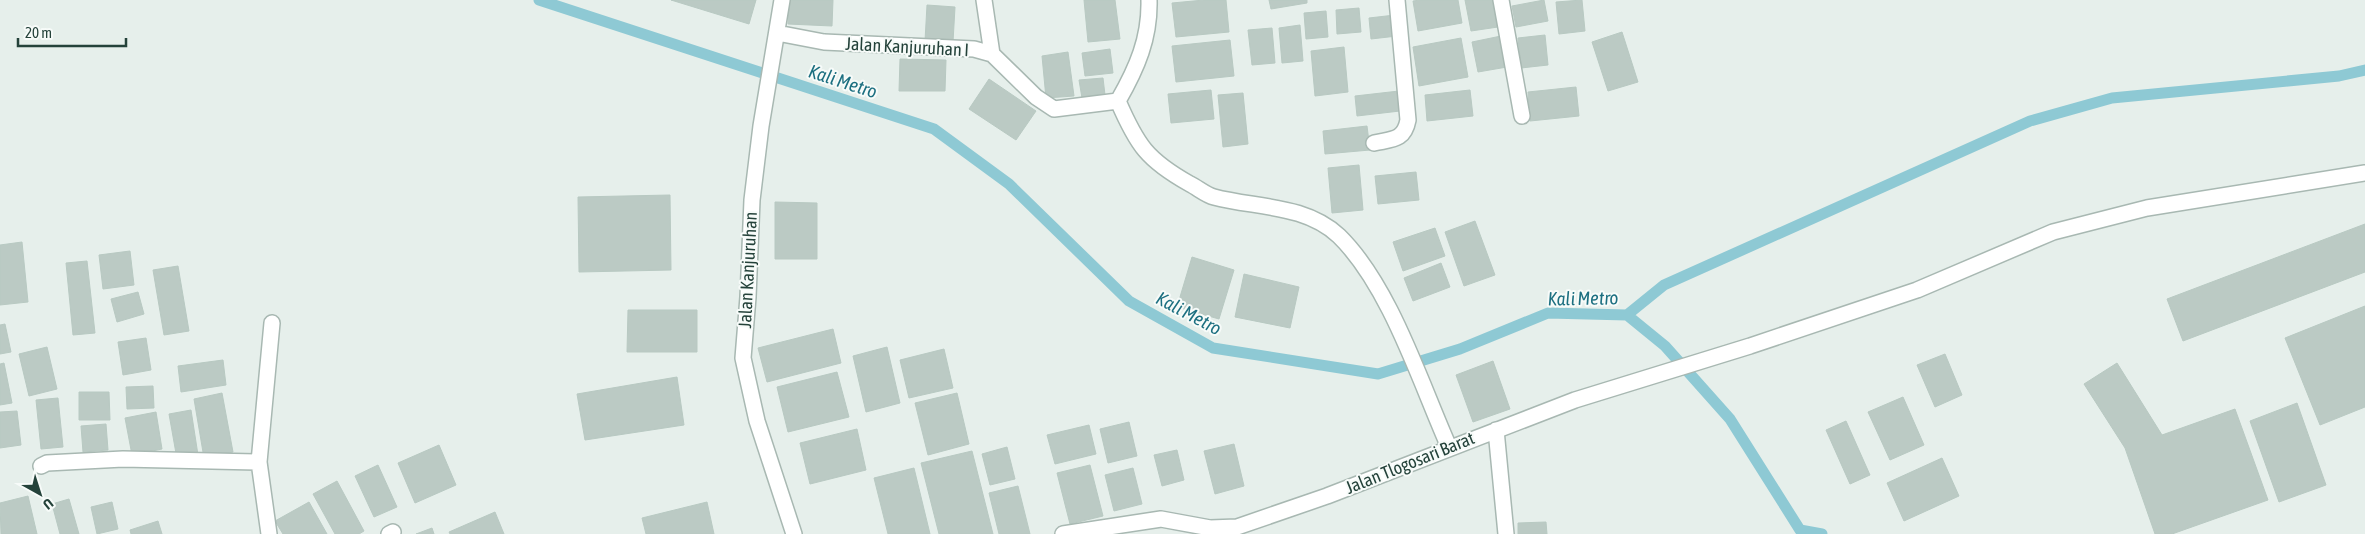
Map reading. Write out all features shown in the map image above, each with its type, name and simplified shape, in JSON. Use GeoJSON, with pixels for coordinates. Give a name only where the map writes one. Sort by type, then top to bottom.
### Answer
{"type":"FeatureCollection","features":[{"type":"Feature","properties":{"kind":"street","name":"Jalan Kanjuruhan"},"geometry":{"type":"LineString","coordinates":[[782,0],[761,126],[752,200],[748,297],[742,358],[757,421],[794,534]]}},
{"type":"Feature","properties":{"kind":"street"},"geometry":{"type":"LineString","coordinates":[[984,0],[992,54]]}},
{"type":"Feature","properties":{"kind":"street"},"geometry":{"type":"LineString","coordinates":[[1149,0],[1150,16],[1144,49],[1118,101],[1134,138],[1163,169],[1212,196],[1268,205],[1313,219],[1338,235],[1365,267],[1391,312],[1449,447]]}},
{"type":"Feature","properties":{"kind":"street"},"geometry":{"type":"LineString","coordinates":[[1374,143],[1398,138],[1404,134],[1408,120],[1397,0]]}},
{"type":"Feature","properties":{"kind":"street"},"geometry":{"type":"LineString","coordinates":[[1501,0],[1522,116]]}},
{"type":"Feature","properties":{"kind":"street","name":"Jalan Kanjuruhan I"},"geometry":{"type":"LineString","coordinates":[[775,39],[974,49],[992,54],[1036,97],[1054,108],[1118,101]]}},
{"type":"Feature","properties":{"kind":"street","name":"Jalan Tlogosari Barat"},"geometry":{"type":"LineString","coordinates":[[1063,534],[1161,519],[1238,531],[1449,447],[1575,400],[1750,346],[1917,290],[2053,232],[2147,208],[2365,173]]}},
{"type":"Feature","properties":{"kind":"street"},"geometry":{"type":"LineString","coordinates":[[269,534],[259,462],[272,323]]}},
{"type":"Feature","properties":{"kind":"street"},"geometry":{"type":"LineString","coordinates":[[1496,430],[1506,534]]}},
{"type":"Feature","properties":{"kind":"street"},"geometry":{"type":"LineString","coordinates":[[41,466],[123,459],[259,462]]}},
{"type":"Feature","properties":{"kind":"building"},"geometry":{"type":"Polygon","coordinates":[[[671,0],[756,0],[749,24],[671,0]]]}},
{"type":"Feature","properties":{"kind":"building"},"geometry":{"type":"Polygon","coordinates":[[[789,0],[833,0],[832,26],[788,24],[789,0]]]}},
{"type":"Feature","properties":{"kind":"building"},"geometry":{"type":"Polygon","coordinates":[[[1084,0],[1115,0],[1120,39],[1088,42],[1084,0]]]}},
{"type":"Feature","properties":{"kind":"building"},"geometry":{"type":"Polygon","coordinates":[[[1226,0],[1229,32],[1176,37],[1172,3],[1226,0]]]}},
{"type":"Feature","properties":{"kind":"building"},"geometry":{"type":"Polygon","coordinates":[[[1269,0],[1307,0],[1307,3],[1271,9],[1269,0]]]}},
{"type":"Feature","properties":{"kind":"building"},"geometry":{"type":"Polygon","coordinates":[[[1458,0],[1462,23],[1418,31],[1413,1],[1458,0]]]}},
{"type":"Feature","properties":{"kind":"building"},"geometry":{"type":"Polygon","coordinates":[[[1465,0],[1493,0],[1498,27],[1471,31],[1465,0]]]}},
{"type":"Feature","properties":{"kind":"building"},"geometry":{"type":"Polygon","coordinates":[[[1544,0],[1548,21],[1516,27],[1512,6],[1544,0]]]}},
{"type":"Feature","properties":{"kind":"building"},"geometry":{"type":"Polygon","coordinates":[[[1582,0],[1585,31],[1559,34],[1556,2],[1582,0]]]}},
{"type":"Feature","properties":{"kind":"building"},"geometry":{"type":"Polygon","coordinates":[[[927,5],[955,7],[953,42],[925,41],[927,5]]]}},
{"type":"Feature","properties":{"kind":"building"},"geometry":{"type":"Polygon","coordinates":[[[1359,8],[1361,32],[1337,34],[1336,10],[1359,8]]]}},
{"type":"Feature","properties":{"kind":"building"},"geometry":{"type":"Polygon","coordinates":[[[1326,11],[1328,37],[1306,39],[1304,13],[1326,11]]]}},
{"type":"Feature","properties":{"kind":"building"},"geometry":{"type":"Polygon","coordinates":[[[1395,15],[1397,36],[1371,39],[1369,18],[1395,15]]]}},
{"type":"Feature","properties":{"kind":"building"},"geometry":{"type":"Polygon","coordinates":[[[1300,25],[1303,61],[1282,63],[1279,28],[1300,25]]]}},
{"type":"Feature","properties":{"kind":"building"},"geometry":{"type":"Polygon","coordinates":[[[1272,28],[1275,63],[1252,65],[1248,30],[1272,28]]]}},
{"type":"Feature","properties":{"kind":"building"},"geometry":{"type":"Polygon","coordinates":[[[1622,32],[1638,82],[1608,91],[1592,42],[1622,32]]]}},
{"type":"Feature","properties":{"kind":"building"},"geometry":{"type":"Polygon","coordinates":[[[1545,35],[1548,65],[1521,68],[1518,38],[1545,35]]]}},
{"type":"Feature","properties":{"kind":"building"},"geometry":{"type":"Polygon","coordinates":[[[1501,36],[1507,67],[1478,72],[1472,42],[1501,36]]]}},
{"type":"Feature","properties":{"kind":"building"},"geometry":{"type":"Polygon","coordinates":[[[1461,38],[1468,77],[1419,86],[1413,47],[1461,38]]]}},
{"type":"Feature","properties":{"kind":"building"},"geometry":{"type":"Polygon","coordinates":[[[1230,40],[1234,76],[1176,82],[1172,46],[1230,40]]]}},
{"type":"Feature","properties":{"kind":"building"},"geometry":{"type":"Polygon","coordinates":[[[1344,47],[1348,92],[1315,96],[1311,51],[1344,47]]]}},
{"type":"Feature","properties":{"kind":"building"},"geometry":{"type":"Polygon","coordinates":[[[1110,49],[1113,73],[1085,76],[1082,53],[1110,49]]]}},
{"type":"Feature","properties":{"kind":"building"},"geometry":{"type":"Polygon","coordinates":[[[1068,52],[1074,96],[1046,98],[1042,56],[1068,52]]]}},
{"type":"Feature","properties":{"kind":"building"},"geometry":{"type":"Polygon","coordinates":[[[900,59],[946,60],[945,91],[899,91],[900,59]]]}},
{"type":"Feature","properties":{"kind":"building"},"geometry":{"type":"Polygon","coordinates":[[[1103,78],[1105,95],[1082,98],[1079,80],[1103,78]]]}},
{"type":"Feature","properties":{"kind":"building"},"geometry":{"type":"Polygon","coordinates":[[[989,79],[1036,111],[1016,140],[969,109],[989,79]]]}},
{"type":"Feature","properties":{"kind":"building"},"geometry":{"type":"Polygon","coordinates":[[[1576,87],[1579,116],[1530,121],[1528,92],[1576,87]]]}},
{"type":"Feature","properties":{"kind":"building"},"geometry":{"type":"Polygon","coordinates":[[[1211,90],[1214,119],[1171,123],[1168,94],[1211,90]]]}},
{"type":"Feature","properties":{"kind":"building"},"geometry":{"type":"Polygon","coordinates":[[[1470,90],[1473,116],[1427,121],[1425,95],[1470,90]]]}},
{"type":"Feature","properties":{"kind":"building"},"geometry":{"type":"Polygon","coordinates":[[[1399,91],[1400,111],[1357,116],[1355,96],[1399,91]]]}},
{"type":"Feature","properties":{"kind":"building"},"geometry":{"type":"Polygon","coordinates":[[[1243,93],[1248,144],[1223,147],[1218,95],[1243,93]]]}},
{"type":"Feature","properties":{"kind":"building"},"geometry":{"type":"Polygon","coordinates":[[[1367,126],[1370,150],[1325,154],[1323,131],[1367,126]]]}},
{"type":"Feature","properties":{"kind":"building"},"geometry":{"type":"Polygon","coordinates":[[[1359,165],[1363,210],[1332,213],[1328,168],[1359,165]]]}},
{"type":"Feature","properties":{"kind":"building"},"geometry":{"type":"Polygon","coordinates":[[[1416,172],[1419,200],[1378,204],[1375,176],[1416,172]]]}},
{"type":"Feature","properties":{"kind":"building"},"geometry":{"type":"Polygon","coordinates":[[[670,195],[671,270],[579,272],[578,197],[670,195]]]}},
{"type":"Feature","properties":{"kind":"building"},"geometry":{"type":"Polygon","coordinates":[[[775,202],[817,203],[817,259],[775,259],[775,202]]]}},
{"type":"Feature","properties":{"kind":"building"},"geometry":{"type":"Polygon","coordinates":[[[1475,221],[1495,275],[1464,286],[1445,232],[1475,221]]]}},
{"type":"Feature","properties":{"kind":"building"},"geometry":{"type":"Polygon","coordinates":[[[2365,224],[2365,272],[2183,341],[2167,299],[2365,224]]]}},
{"type":"Feature","properties":{"kind":"building"},"geometry":{"type":"Polygon","coordinates":[[[1435,228],[1445,256],[1403,271],[1393,242],[1435,228]]]}},
{"type":"Feature","properties":{"kind":"building"},"geometry":{"type":"Polygon","coordinates":[[[22,242],[28,302],[0,305],[0,245],[22,242]]]}},
{"type":"Feature","properties":{"kind":"building"},"geometry":{"type":"Polygon","coordinates":[[[130,251],[134,285],[103,289],[99,255],[130,251]]]}},
{"type":"Feature","properties":{"kind":"building"},"geometry":{"type":"Polygon","coordinates":[[[1192,257],[1234,270],[1219,319],[1177,307],[1192,257]]]}},
{"type":"Feature","properties":{"kind":"building"},"geometry":{"type":"Polygon","coordinates":[[[87,261],[95,333],[73,335],[66,263],[87,261]]]}},
{"type":"Feature","properties":{"kind":"building"},"geometry":{"type":"Polygon","coordinates":[[[1441,263],[1450,287],[1413,301],[1404,278],[1441,263]]]}},
{"type":"Feature","properties":{"kind":"building"},"geometry":{"type":"Polygon","coordinates":[[[178,266],[189,331],[164,335],[153,270],[178,266]]]}},
{"type":"Feature","properties":{"kind":"building"},"geometry":{"type":"Polygon","coordinates":[[[1244,274],[1299,287],[1290,328],[1235,317],[1244,274]]]}},
{"type":"Feature","properties":{"kind":"building"},"geometry":{"type":"Polygon","coordinates":[[[138,292],[144,314],[117,322],[111,299],[138,292]]]}},
{"type":"Feature","properties":{"kind":"building"},"geometry":{"type":"Polygon","coordinates":[[[2365,306],[2365,407],[2320,425],[2285,338],[2365,306]]]}},
{"type":"Feature","properties":{"kind":"building"},"geometry":{"type":"Polygon","coordinates":[[[628,310],[697,310],[697,352],[627,352],[628,310]]]}},
{"type":"Feature","properties":{"kind":"building"},"geometry":{"type":"Polygon","coordinates":[[[5,324],[11,352],[0,354],[0,325],[5,324]]]}},
{"type":"Feature","properties":{"kind":"building"},"geometry":{"type":"Polygon","coordinates":[[[833,329],[841,363],[767,382],[758,348],[833,329]]]}},
{"type":"Feature","properties":{"kind":"building"},"geometry":{"type":"Polygon","coordinates":[[[146,338],[151,370],[123,375],[118,342],[146,338]]]}},
{"type":"Feature","properties":{"kind":"building"},"geometry":{"type":"Polygon","coordinates":[[[47,347],[57,389],[29,396],[19,354],[47,347]]]}},
{"type":"Feature","properties":{"kind":"building"},"geometry":{"type":"Polygon","coordinates":[[[887,347],[900,403],[866,412],[853,356],[887,347]]]}},
{"type":"Feature","properties":{"kind":"building"},"geometry":{"type":"Polygon","coordinates":[[[944,349],[953,388],[909,398],[900,360],[944,349]]]}},
{"type":"Feature","properties":{"kind":"building"},"geometry":{"type":"Polygon","coordinates":[[[1945,354],[1962,395],[1935,407],[1917,365],[1945,354]]]}},
{"type":"Feature","properties":{"kind":"building"},"geometry":{"type":"Polygon","coordinates":[[[223,360],[226,385],[181,392],[178,366],[223,360]]]}},
{"type":"Feature","properties":{"kind":"building"},"geometry":{"type":"Polygon","coordinates":[[[1493,361],[1510,409],[1473,422],[1456,375],[1493,361]]]}},
{"type":"Feature","properties":{"kind":"building"},"geometry":{"type":"Polygon","coordinates":[[[4,363],[12,403],[0,405],[0,364],[4,363]]]}},
{"type":"Feature","properties":{"kind":"building"},"geometry":{"type":"Polygon","coordinates":[[[2117,363],[2162,435],[2235,409],[2268,500],[2172,534],[2155,534],[2125,448],[2084,384],[2117,363]]]}},
{"type":"Feature","properties":{"kind":"building"},"geometry":{"type":"Polygon","coordinates":[[[837,372],[849,417],[788,432],[777,387],[837,372]]]}},
{"type":"Feature","properties":{"kind":"building"},"geometry":{"type":"Polygon","coordinates":[[[677,377],[684,425],[585,440],[577,394],[677,377]]]}},
{"type":"Feature","properties":{"kind":"building"},"geometry":{"type":"Polygon","coordinates":[[[153,386],[154,408],[127,409],[126,387],[153,386]]]}},
{"type":"Feature","properties":{"kind":"building"},"geometry":{"type":"Polygon","coordinates":[[[79,392],[109,392],[110,420],[79,420],[79,392]]]}},
{"type":"Feature","properties":{"kind":"building"},"geometry":{"type":"Polygon","coordinates":[[[222,393],[233,452],[204,458],[194,399],[222,393]]]}},
{"type":"Feature","properties":{"kind":"building"},"geometry":{"type":"Polygon","coordinates":[[[957,393],[969,444],[928,455],[915,403],[957,393]]]}},
{"type":"Feature","properties":{"kind":"building"},"geometry":{"type":"Polygon","coordinates":[[[1903,397],[1924,445],[1890,460],[1868,412],[1903,397]]]}},
{"type":"Feature","properties":{"kind":"building"},"geometry":{"type":"Polygon","coordinates":[[[58,398],[63,447],[41,449],[36,400],[58,398]]]}},
{"type":"Feature","properties":{"kind":"building"},"geometry":{"type":"Polygon","coordinates":[[[2297,403],[2326,485],[2279,502],[2250,421],[2297,403]]]}},
{"type":"Feature","properties":{"kind":"building"},"geometry":{"type":"Polygon","coordinates":[[[191,410],[198,455],[177,459],[169,414],[191,410]]]}},
{"type":"Feature","properties":{"kind":"building"},"geometry":{"type":"Polygon","coordinates":[[[17,411],[21,445],[0,448],[0,412],[17,411]]]}},
{"type":"Feature","properties":{"kind":"building"},"geometry":{"type":"Polygon","coordinates":[[[156,412],[162,449],[132,455],[125,418],[156,412]]]}},
{"type":"Feature","properties":{"kind":"building"},"geometry":{"type":"Polygon","coordinates":[[[1846,421],[1870,475],[1850,484],[1826,430],[1846,421]]]}},
{"type":"Feature","properties":{"kind":"building"},"geometry":{"type":"Polygon","coordinates":[[[1129,422],[1137,456],[1108,463],[1100,429],[1129,422]]]}},
{"type":"Feature","properties":{"kind":"building"},"geometry":{"type":"Polygon","coordinates":[[[106,424],[108,450],[83,452],[81,426],[106,424]]]}},
{"type":"Feature","properties":{"kind":"building"},"geometry":{"type":"Polygon","coordinates":[[[1089,425],[1096,454],[1055,464],[1047,435],[1089,425]]]}},
{"type":"Feature","properties":{"kind":"building"},"geometry":{"type":"Polygon","coordinates":[[[857,429],[866,470],[810,484],[800,443],[857,429]]]}},
{"type":"Feature","properties":{"kind":"building"},"geometry":{"type":"Polygon","coordinates":[[[1234,444],[1244,486],[1215,494],[1204,451],[1234,444]]]}},
{"type":"Feature","properties":{"kind":"building"},"geometry":{"type":"Polygon","coordinates":[[[439,445],[456,485],[415,503],[398,463],[439,445]]]}},
{"type":"Feature","properties":{"kind":"building"},"geometry":{"type":"Polygon","coordinates":[[[1007,447],[1015,479],[990,485],[982,454],[1007,447]]]}},
{"type":"Feature","properties":{"kind":"building"},"geometry":{"type":"Polygon","coordinates":[[[1177,450],[1184,480],[1162,486],[1154,455],[1177,450]]]}},
{"type":"Feature","properties":{"kind":"building"},"geometry":{"type":"Polygon","coordinates":[[[972,451],[993,534],[939,534],[921,463],[972,451]]]}},
{"type":"Feature","properties":{"kind":"building"},"geometry":{"type":"Polygon","coordinates":[[[1942,458],[1959,496],[1904,521],[1887,483],[1942,458]]]}},
{"type":"Feature","properties":{"kind":"building"},"geometry":{"type":"Polygon","coordinates":[[[378,465],[397,507],[374,517],[355,476],[378,465]]]}},
{"type":"Feature","properties":{"kind":"building"},"geometry":{"type":"Polygon","coordinates":[[[1090,465],[1103,516],[1070,524],[1057,473],[1090,465]]]}},
{"type":"Feature","properties":{"kind":"building"},"geometry":{"type":"Polygon","coordinates":[[[914,468],[930,534],[888,534],[874,478],[914,468]]]}},
{"type":"Feature","properties":{"kind":"building"},"geometry":{"type":"Polygon","coordinates":[[[1133,468],[1142,504],[1114,511],[1105,475],[1133,468]]]}},
{"type":"Feature","properties":{"kind":"building"},"geometry":{"type":"Polygon","coordinates":[[[337,481],[364,531],[359,534],[335,534],[313,494],[337,481]]]}},
{"type":"Feature","properties":{"kind":"building"},"geometry":{"type":"Polygon","coordinates":[[[1018,486],[1030,534],[999,534],[989,493],[1018,486]]]}},
{"type":"Feature","properties":{"kind":"building"},"geometry":{"type":"Polygon","coordinates":[[[28,496],[37,534],[1,534],[0,503],[28,496]]]}},
{"type":"Feature","properties":{"kind":"building"},"geometry":{"type":"Polygon","coordinates":[[[69,499],[79,534],[60,534],[52,504],[69,499]]]}},
{"type":"Feature","properties":{"kind":"building"},"geometry":{"type":"Polygon","coordinates":[[[112,502],[118,529],[97,534],[91,507],[112,502]]]}},
{"type":"Feature","properties":{"kind":"building"},"geometry":{"type":"Polygon","coordinates":[[[309,502],[327,534],[283,534],[275,521],[309,502]]]}},
{"type":"Feature","properties":{"kind":"building"},"geometry":{"type":"Polygon","coordinates":[[[707,502],[714,534],[646,534],[642,518],[707,502]]]}},
{"type":"Feature","properties":{"kind":"building"},"geometry":{"type":"Polygon","coordinates":[[[495,512],[504,534],[450,534],[449,532],[495,512]]]}},
{"type":"Feature","properties":{"kind":"building"},"geometry":{"type":"Polygon","coordinates":[[[158,521],[162,534],[131,534],[130,530],[158,521]]]}},
{"type":"Feature","properties":{"kind":"building"},"geometry":{"type":"Polygon","coordinates":[[[1546,522],[1547,534],[1518,534],[1518,523],[1546,522]]]}},
{"type":"Feature","properties":{"kind":"building"},"geometry":{"type":"Polygon","coordinates":[[[432,528],[434,534],[416,534],[432,528]]]}},
{"type":"Feature","properties":{"kind":"waterway","name":"Kali Metro"},"geometry":{"type":"LineString","coordinates":[[539,0],[934,129],[1009,184],[1129,301],[1213,348],[1378,374],[1460,349],[1548,313],[1627,315],[1665,346],[1730,419],[1800,530],[1822,534]]}},
{"type":"Feature","properties":{"kind":"waterway"},"geometry":{"type":"LineString","coordinates":[[1627,315],[1664,285],[2030,121],[2112,98],[2339,76],[2365,70]]}}]}
